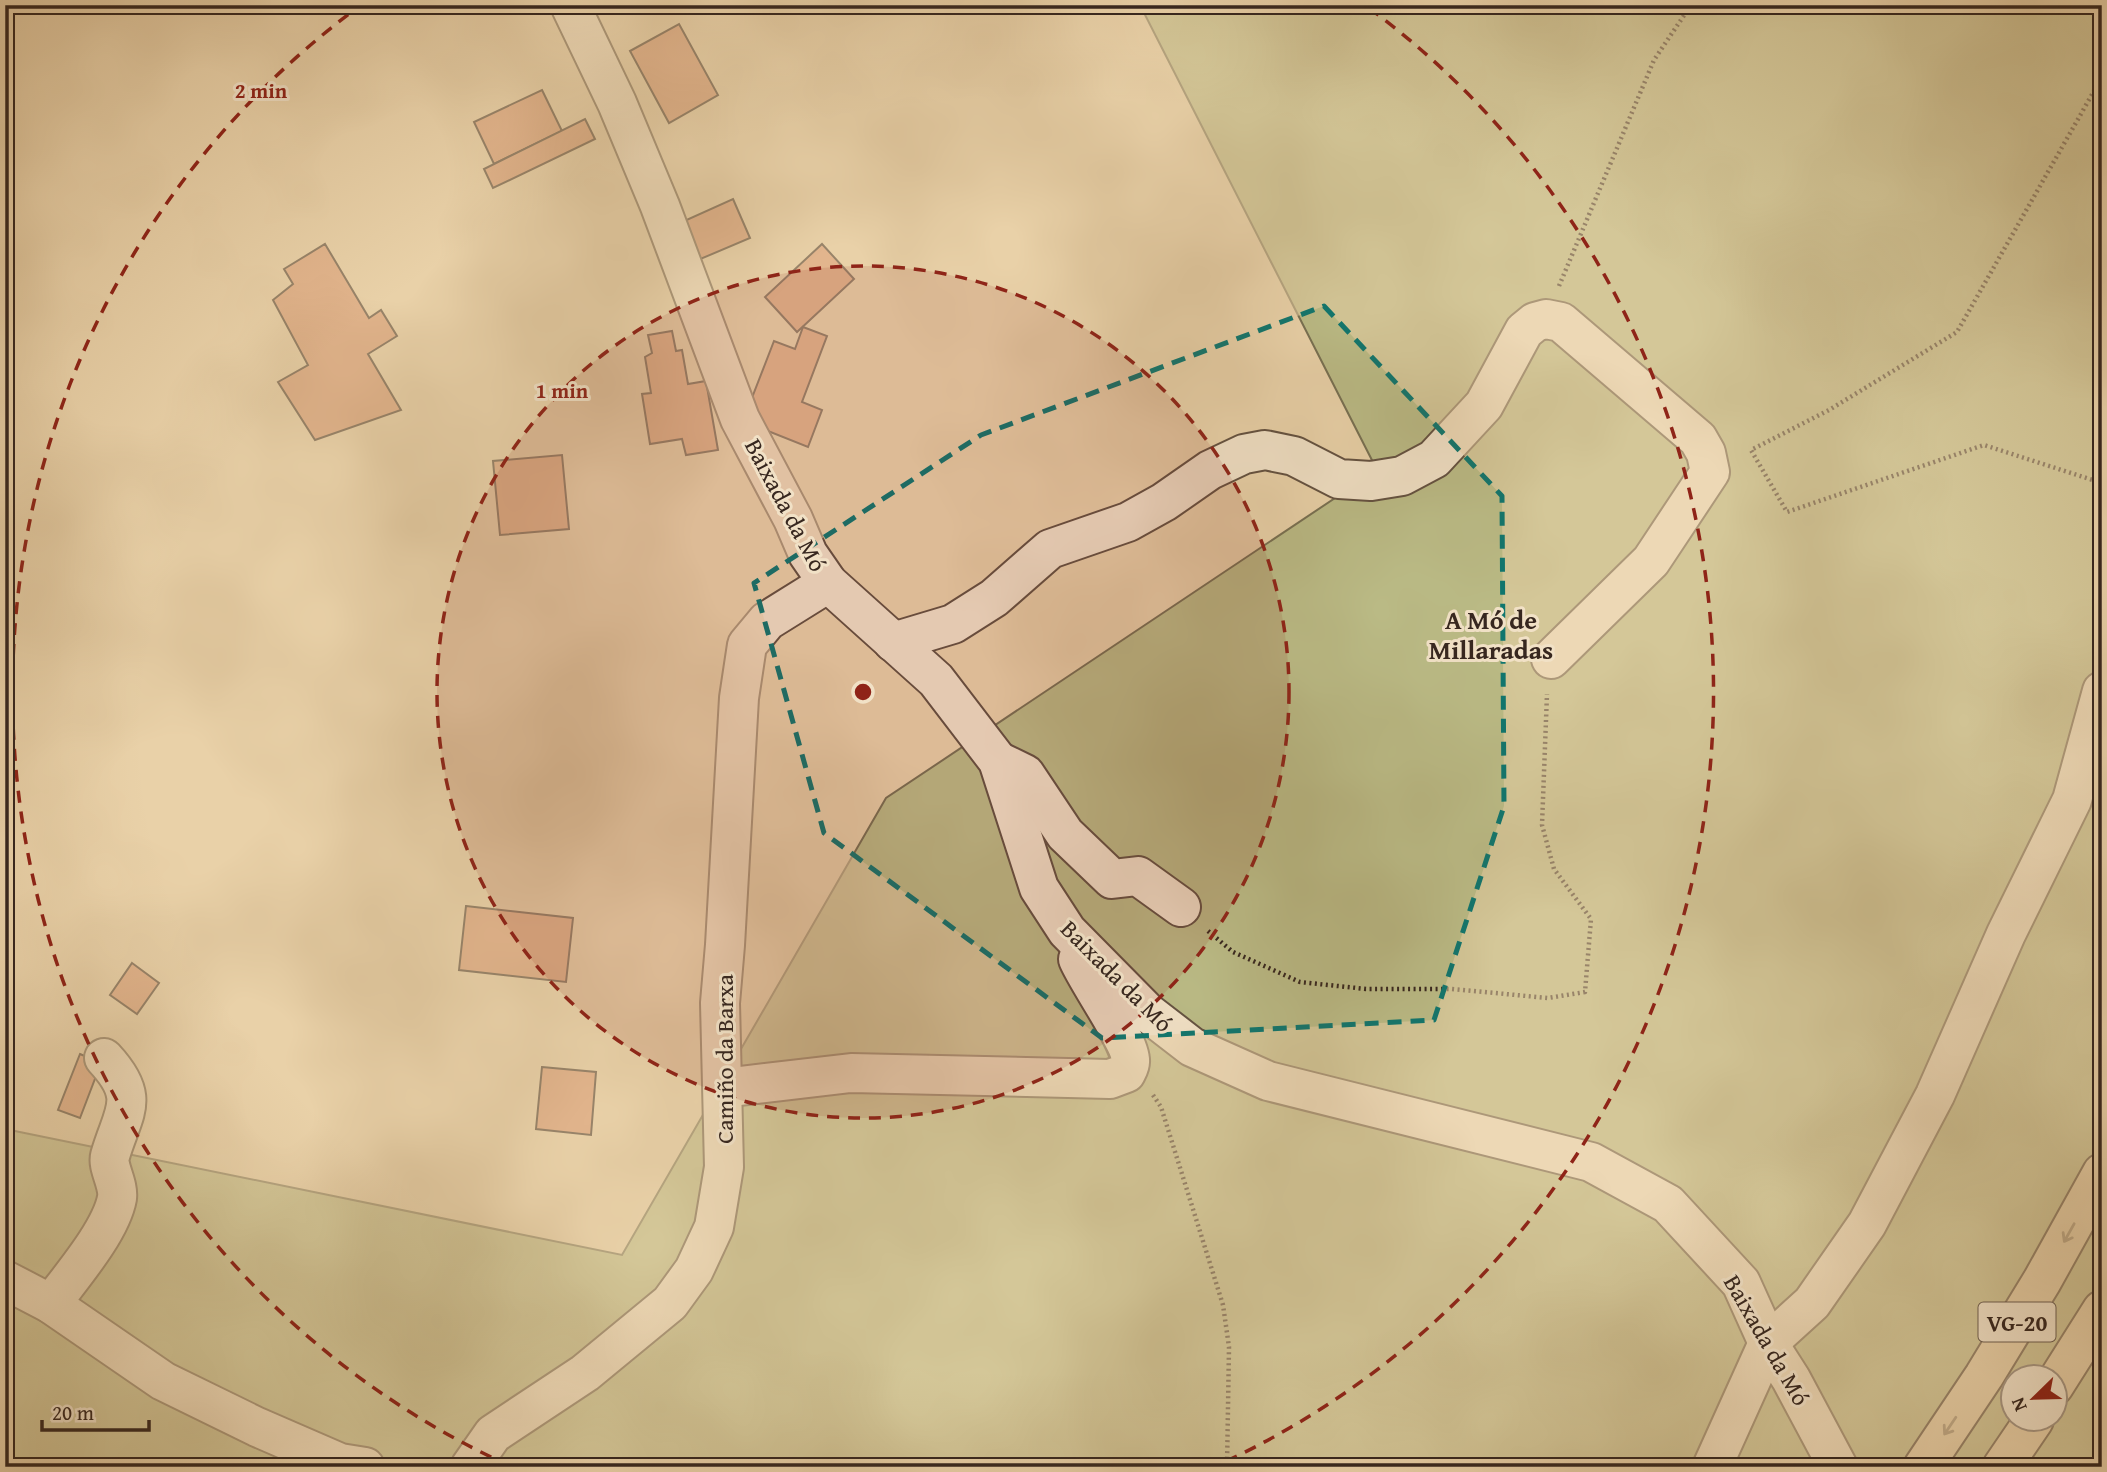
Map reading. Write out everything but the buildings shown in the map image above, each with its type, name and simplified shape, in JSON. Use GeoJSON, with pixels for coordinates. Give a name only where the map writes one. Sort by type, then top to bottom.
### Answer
{"type":"FeatureCollection","features":[{"type":"Feature","properties":{"kind":"highway","name":"VG-20"},"geometry":{"type":"LineString","coordinates":[[1923,1467],[2042,1281],[2102,1173]]}},
{"type":"Feature","properties":{"kind":"highway","name":"VG-20"},"geometry":{"type":"LineString","coordinates":[[2068,1364],[2102,1310]]}},
{"type":"Feature","properties":{"kind":"highway"},"geometry":{"type":"LineString","coordinates":[[2002,1467],[2024,1434]]}},
{"type":"Feature","properties":{"kind":"street","name":"Baixada da Mó"},"geometry":{"type":"LineString","coordinates":[[570,5],[617,103],[660,206],[740,419],[793,519],[808,554],[828,583],[936,680],[998,761],[1039,888],[1067,931],[1148,1013],[1192,1047],[1268,1081],[1591,1162],[1668,1204],[1741,1283],[1768,1343],[1791,1379],[1838,1467]]}},
{"type":"Feature","properties":{"kind":"street"},"geometry":{"type":"LineString","coordinates":[[893,642],[953,624],[994,598],[1049,549],[1128,522],[1164,502],[1210,470],[1244,454],[1265,450],[1294,456],[1339,479],[1371,481],[1402,476],[1434,459],[1452,440],[1484,405],[1524,331],[1535,322],[1546,319],[1561,322],[1582,337],[1698,439],[1706,453],[1710,472],[1651,561],[1551,659]]}},
{"type":"Feature","properties":{"kind":"street","name":"Camiño da Barxa"},"geometry":{"type":"LineString","coordinates":[[470,1467],[493,1434],[585,1373],[670,1303],[694,1270],[714,1227],[724,1167],[720,1003],[739,698],[747,645],[768,621],[828,583]]}},
{"type":"Feature","properties":{"kind":"street"},"geometry":{"type":"LineString","coordinates":[[1712,1467],[1768,1343],[1812,1303],[1867,1224],[1935,1096],[2006,934],[2072,800],[2102,691]]}},
{"type":"Feature","properties":{"kind":"street"},"geometry":{"type":"LineString","coordinates":[[998,761],[1025,774],[1065,834],[1112,879],[1138,876],[1181,907]]}},
{"type":"Feature","properties":{"kind":"street"},"geometry":{"type":"LineString","coordinates":[[723,1088],[851,1073],[1110,1079],[1126,1073],[1130,1062],[1128,1048],[1085,975],[1067,931]]}},
{"type":"Feature","properties":{"kind":"street"},"geometry":{"type":"LineString","coordinates":[[51,1304],[91,1250],[117,1199],[117,1186],[108,1161],[126,1113],[128,1098],[122,1081],[104,1058]]}},
{"type":"Feature","properties":{"kind":"street"},"geometry":{"type":"LineString","coordinates":[[5,1280],[51,1304],[163,1381],[257,1427],[340,1463],[365,1467]]}},
{"type":"Feature","properties":{"kind":"path"},"geometry":{"type":"LineString","coordinates":[[1546,319],[1654,60],[1691,5]]}},
{"type":"Feature","properties":{"kind":"path"},"geometry":{"type":"LineString","coordinates":[[2102,35],[2094,91],[1957,332],[1829,410],[1751,450],[1787,512],[1984,445],[2102,483]]}},
{"type":"Feature","properties":{"kind":"path"},"geometry":{"type":"LineString","coordinates":[[1181,907],[1233,952],[1300,982],[1366,989],[1452,989],[1548,998],[1586,992],[1591,919],[1554,869],[1542,825],[1546,704],[1551,659]]}},
{"type":"Feature","properties":{"kind":"path"},"geometry":{"type":"LineString","coordinates":[[1130,1062],[1161,1107],[1223,1305],[1229,1347],[1227,1467]]}},
{"type":"Feature","properties":{"kind":"highlighted area"},"geometry":{"type":"Polygon","coordinates":[[[1324,306],[1502,496],[1504,806],[1434,1020],[1102,1038],[824,833],[754,583],[981,435],[1324,306]]]}},
{"type":"Feature","properties":{"kind":"green space"},"geometry":{"type":"Polygon","coordinates":[[[1140,5],[2102,5],[2102,1467],[5,1467],[5,1129],[622,1255],[886,798],[1377,470],[1140,5]]]}},
{"type":"Feature","properties":{"kind":"district","name":"A Mó de Millaradas"},"geometry":{"type":"Point","coordinates":[1491,634]}}]}
